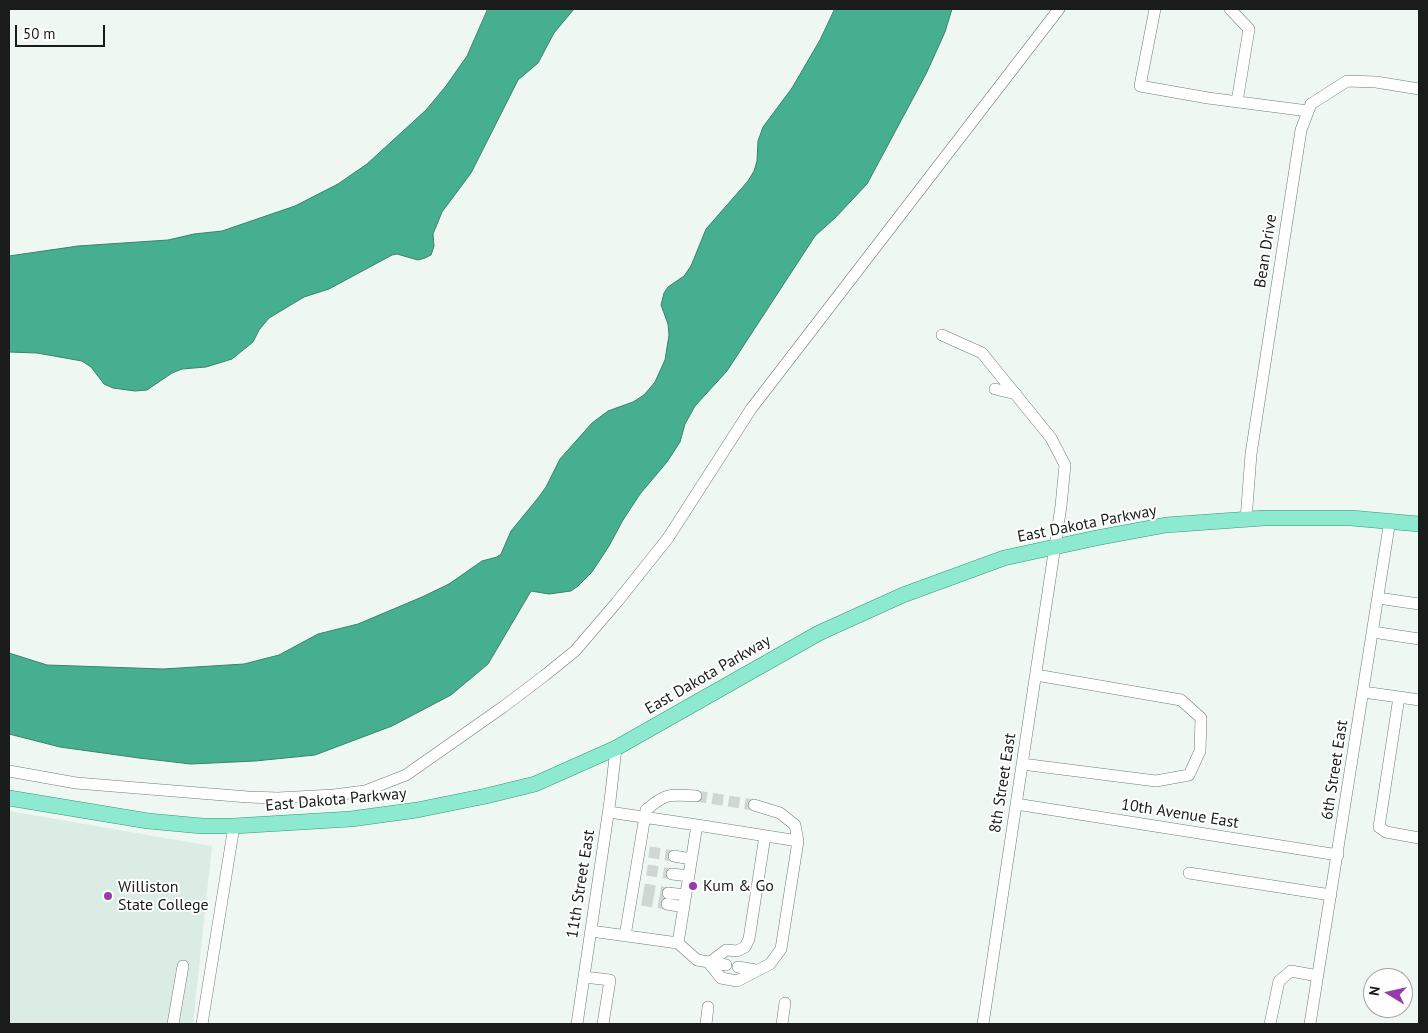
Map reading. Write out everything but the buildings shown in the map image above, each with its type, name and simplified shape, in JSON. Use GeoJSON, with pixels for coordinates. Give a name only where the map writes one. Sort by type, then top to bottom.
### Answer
{"type":"FeatureCollection","features":[{"type":"Feature","properties":{"kind":"main road","name":"East Dakota Parkway"},"geometry":{"type":"LineString","coordinates":[[9,798],[148,821],[202,826],[234,826],[351,819],[417,810],[535,784],[616,748],[819,632],[903,595],[1004,558],[1166,525],[1246,520],[1351,518],[1419,524]]}},
{"type":"Feature","properties":{"kind":"street"},"geometry":{"type":"LineString","coordinates":[[9,771],[76,783],[248,797],[278,798],[342,794],[365,791],[406,774],[503,707],[575,651],[668,538],[751,409],[1059,9]]}},
{"type":"Feature","properties":{"kind":"street"},"geometry":{"type":"LineString","coordinates":[[1155,9],[1140,86],[1308,112]]}},
{"type":"Feature","properties":{"kind":"street"},"geometry":{"type":"LineString","coordinates":[[1230,9],[1249,29],[1237,102]]}},
{"type":"Feature","properties":{"kind":"street","name":"Bean Drive"},"geometry":{"type":"LineString","coordinates":[[1246,520],[1251,454],[1301,130],[1311,104],[1346,81],[1376,82],[1419,89]]}},
{"type":"Feature","properties":{"kind":"street","name":"8th Street East"},"geometry":{"type":"LineString","coordinates":[[942,335],[982,353],[1051,438],[1065,465],[1055,547],[983,1024]]}},
{"type":"Feature","properties":{"kind":"street"},"geometry":{"type":"LineString","coordinates":[[995,389],[1016,394]]}},
{"type":"Feature","properties":{"kind":"street","name":"6th Street East"},"geometry":{"type":"LineString","coordinates":[[1310,1024],[1390,520]]}},
{"type":"Feature","properties":{"kind":"street"},"geometry":{"type":"LineString","coordinates":[[1378,598],[1419,604]]}},
{"type":"Feature","properties":{"kind":"street"},"geometry":{"type":"LineString","coordinates":[[1372,632],[1419,639]]}},
{"type":"Feature","properties":{"kind":"street"},"geometry":{"type":"LineString","coordinates":[[1022,764],[1156,781],[1189,775],[1200,751],[1202,718],[1181,700],[1036,675]]}},
{"type":"Feature","properties":{"kind":"street"},"geometry":{"type":"LineString","coordinates":[[1363,692],[1419,700]]}},
{"type":"Feature","properties":{"kind":"street"},"geometry":{"type":"LineString","coordinates":[[1399,697],[1379,827],[1386,832],[1419,838]]}},
{"type":"Feature","properties":{"kind":"street","name":"11th Street East"},"geometry":{"type":"LineString","coordinates":[[580,1024],[584,977],[616,748]]}},
{"type":"Feature","properties":{"kind":"street"},"geometry":{"type":"LineString","coordinates":[[625,936],[637,894],[644,851],[644,818],[646,810],[659,798],[670,795],[696,796]]}},
{"type":"Feature","properties":{"kind":"street"},"geometry":{"type":"LineString","coordinates":[[709,963],[721,978],[737,981],[770,964],[781,950],[798,841],[795,825],[780,813],[754,804]]}},
{"type":"Feature","properties":{"kind":"street","name":"10th Avenue East"},"geometry":{"type":"LineString","coordinates":[[1016,804],[1338,855]]}},
{"type":"Feature","properties":{"kind":"street"},"geometry":{"type":"LineString","coordinates":[[608,812],[798,841]]}},
{"type":"Feature","properties":{"kind":"street"},"geometry":{"type":"LineString","coordinates":[[678,943],[697,825]]}},
{"type":"Feature","properties":{"kind":"street"},"geometry":{"type":"LineString","coordinates":[[202,1024],[234,826]]}},
{"type":"Feature","properties":{"kind":"street"},"geometry":{"type":"LineString","coordinates":[[709,963],[726,950],[737,951],[745,947],[749,939],[765,836]]}},
{"type":"Feature","properties":{"kind":"street"},"geometry":{"type":"LineString","coordinates":[[674,856],[691,859]]}},
{"type":"Feature","properties":{"kind":"street"},"geometry":{"type":"LineString","coordinates":[[1189,873],[1331,895]]}},
{"type":"Feature","properties":{"kind":"street"},"geometry":{"type":"LineString","coordinates":[[672,874],[689,876]]}},
{"type":"Feature","properties":{"kind":"street"},"geometry":{"type":"LineString","coordinates":[[668,898],[685,901]]}},
{"type":"Feature","properties":{"kind":"street"},"geometry":{"type":"LineString","coordinates":[[591,932],[678,943],[697,960],[726,966]]}},
{"type":"Feature","properties":{"kind":"street"},"geometry":{"type":"LineString","coordinates":[[173,1024],[182,966]]}},
{"type":"Feature","properties":{"kind":"street"},"geometry":{"type":"LineString","coordinates":[[738,968],[756,970]]}},
{"type":"Feature","properties":{"kind":"street"},"geometry":{"type":"LineString","coordinates":[[1270,1024],[1279,981],[1291,971],[1318,976]]}},
{"type":"Feature","properties":{"kind":"street"},"geometry":{"type":"LineString","coordinates":[[584,977],[610,980],[603,1024]]}},
{"type":"Feature","properties":{"kind":"street"},"geometry":{"type":"LineString","coordinates":[[782,1024],[785,1003]]}},
{"type":"Feature","properties":{"kind":"street"},"geometry":{"type":"LineString","coordinates":[[706,1024],[708,1007]]}},
{"type":"Feature","properties":{"kind":"shaded area"},"geometry":{"type":"Polygon","coordinates":[[[488,9],[574,9],[554,33],[538,63],[518,80],[471,173],[442,212],[433,234],[434,246],[431,255],[418,260],[397,254],[392,255],[329,289],[304,297],[269,318],[259,330],[253,342],[232,359],[206,367],[182,369],[172,373],[147,390],[135,391],[113,388],[104,384],[91,367],[82,361],[37,353],[9,352],[9,256],[78,246],[168,240],[194,234],[222,231],[295,206],[338,184],[367,164],[426,110],[467,56],[488,9]]]}},
{"type":"Feature","properties":{"kind":"shaded area"},"geometry":{"type":"Polygon","coordinates":[[[835,9],[952,9],[945,32],[926,74],[867,184],[815,236],[727,371],[695,406],[685,424],[680,442],[667,462],[640,494],[592,572],[578,586],[571,591],[549,594],[531,591],[488,664],[451,695],[392,726],[315,755],[255,761],[191,764],[60,747],[9,734],[9,653],[47,665],[163,669],[244,664],[279,655],[318,634],[358,624],[422,597],[449,584],[482,561],[501,554],[511,531],[546,487],[560,459],[592,423],[608,411],[633,402],[644,395],[655,382],[665,360],[669,335],[668,324],[661,305],[664,293],[668,287],[684,276],[691,266],[706,229],[748,181],[757,161],[758,141],[763,127],[792,88],[820,40],[835,9]]]}},
{"type":"Feature","properties":{"kind":"shaded area","name":"Williston State College"},"geometry":{"type":"Polygon","coordinates":[[[9,811],[212,846],[193,1024],[9,1024],[9,811]]]}},
{"type":"Feature","properties":{"kind":"tunnel"},"geometry":{"type":"LineString","coordinates":[[696,796],[754,805]]}},
{"type":"Feature","properties":{"kind":"tunnel"},"geometry":{"type":"LineString","coordinates":[[649,852],[674,856]]}},
{"type":"Feature","properties":{"kind":"tunnel"},"geometry":{"type":"LineString","coordinates":[[647,870],[672,874]]}},
{"type":"Feature","properties":{"kind":"tunnel"},"geometry":{"type":"LineString","coordinates":[[644,889],[668,893]]}},
{"type":"Feature","properties":{"kind":"tunnel"},"geometry":{"type":"LineString","coordinates":[[642,900],[667,904]]}},
{"type":"Feature","properties":{"kind":"place","name":"Kum & Go"},"geometry":{"type":"Point","coordinates":[693,886]}},
{"type":"Feature","properties":{"kind":"place","name":"Williston State College"},"geometry":{"type":"Point","coordinates":[108,896]}}]}
